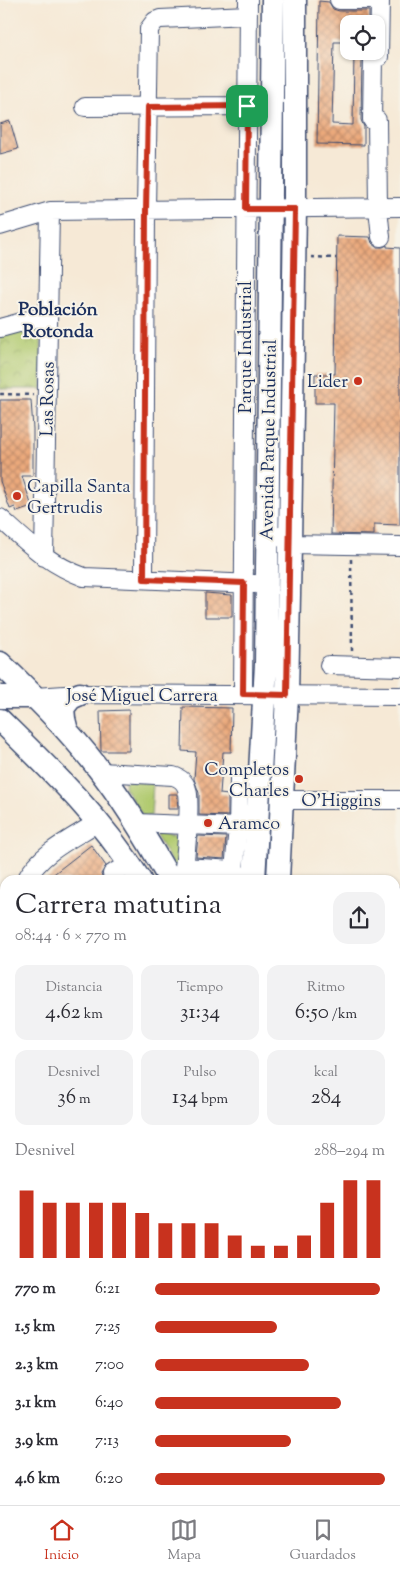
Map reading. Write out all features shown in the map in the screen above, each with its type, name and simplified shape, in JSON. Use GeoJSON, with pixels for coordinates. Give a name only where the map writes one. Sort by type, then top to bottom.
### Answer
{"type":"FeatureCollection","features":[{"type":"Feature","properties":{"kind":"main road","name":"Avenida Parque Industrial"},"geometry":{"type":"LineString","coordinates":[[245,875],[258,808],[260,772],[254,695],[266,584],[272,209],[273,0]]}},
{"type":"Feature","properties":{"kind":"main road","name":"Avenida Parque Industrial"},"geometry":{"type":"LineString","coordinates":[[278,875],[287,695],[290,544],[295,209],[295,0]]}},
{"type":"Feature","properties":{"kind":"main road"},"geometry":{"type":"LineString","coordinates":[[0,663],[67,731],[101,772],[136,823],[176,875]]}},
{"type":"Feature","properties":{"kind":"main road"},"geometry":{"type":"LineString","coordinates":[[67,731],[63,708],[71,698],[80,694]]}},
{"type":"Feature","properties":{"kind":"main road"},"geometry":{"type":"LineString","coordinates":[[0,697],[35,697]]}},
{"type":"Feature","properties":{"kind":"main road"},"geometry":{"type":"LineString","coordinates":[[0,720],[67,787],[98,822],[127,872]]}},
{"type":"Feature","properties":{"kind":"street"},"geometry":{"type":"LineString","coordinates":[[339,0],[380,0],[379,57],[373,57],[372,120],[377,120],[378,208],[381,237]]}},
{"type":"Feature","properties":{"kind":"street"},"geometry":{"type":"LineString","coordinates":[[144,579],[149,29],[160,18],[248,7]]}},
{"type":"Feature","properties":{"kind":"street","name":"Parque Industrial"},"geometry":{"type":"LineString","coordinates":[[248,7],[244,583],[254,695]]}},
{"type":"Feature","properties":{"kind":"street"},"geometry":{"type":"LineString","coordinates":[[85,107],[247,106]]}},
{"type":"Feature","properties":{"kind":"street"},"geometry":{"type":"LineString","coordinates":[[0,226],[50,211],[400,208]]}},
{"type":"Feature","properties":{"kind":"street","name":"Las Rosas"},"geometry":{"type":"LineString","coordinates":[[44,557],[50,211]]}},
{"type":"Feature","properties":{"kind":"street"},"geometry":{"type":"LineString","coordinates":[[0,328],[48,315]]}},
{"type":"Feature","properties":{"kind":"street"},"geometry":{"type":"LineString","coordinates":[[268,508],[278,533],[290,544],[400,546]]}},
{"type":"Feature","properties":{"kind":"street"},"geometry":{"type":"LineString","coordinates":[[0,518],[44,557],[60,567],[84,576],[266,584]]}},
{"type":"Feature","properties":{"kind":"street"},"geometry":{"type":"LineString","coordinates":[[380,535],[400,535]]}},
{"type":"Feature","properties":{"kind":"street"},"geometry":{"type":"LineString","coordinates":[[329,665],[400,667]]}},
{"type":"Feature","properties":{"kind":"street","name":"José Miguel Carrera"},"geometry":{"type":"LineString","coordinates":[[35,697],[80,694],[400,696]]}},
{"type":"Feature","properties":{"kind":"street"},"geometry":{"type":"LineString","coordinates":[[101,772],[180,778],[188,790],[187,826],[177,875]]}},
{"type":"Feature","properties":{"kind":"street"},"geometry":{"type":"LineString","coordinates":[[245,875],[238,827],[239,779],[260,772]]}},
{"type":"Feature","properties":{"kind":"street","name":"O'Higgins"},"geometry":{"type":"LineString","coordinates":[[282,800],[400,800]]}},
{"type":"Feature","properties":{"kind":"street"},"geometry":{"type":"LineString","coordinates":[[136,823],[238,827],[258,808]]}},
{"type":"Feature","properties":{"kind":"street"},"geometry":{"type":"LineString","coordinates":[[29,875],[55,849],[71,837],[98,822]]}},
{"type":"Feature","properties":{"kind":"path"},"geometry":{"type":"LineString","coordinates":[[304,257],[336,258]]}},
{"type":"Feature","properties":{"kind":"path"},"geometry":{"type":"LineString","coordinates":[[0,394],[47,395]]}},
{"type":"Feature","properties":{"kind":"path"},"geometry":{"type":"LineString","coordinates":[[351,545],[352,654]]}},
{"type":"Feature","properties":{"kind":"green space"},"geometry":{"type":"Polygon","coordinates":[[[41,325],[42,389],[0,389],[0,334],[41,325]]]}},
{"type":"Feature","properties":{"kind":"green space"},"geometry":{"type":"Polygon","coordinates":[[[126,780],[153,784],[151,816],[143,816],[124,787],[126,780]]]}},
{"type":"Feature","properties":{"kind":"green space"},"geometry":{"type":"Polygon","coordinates":[[[158,834],[183,839],[180,863],[175,868],[156,836],[158,834]]]}},
{"type":"Feature","properties":{"kind":"building"},"geometry":{"type":"Polygon","coordinates":[[[319,1],[329,2],[333,9],[339,11],[369,11],[369,15],[340,15],[340,42],[334,42],[332,124],[353,125],[354,60],[362,60],[361,120],[364,127],[364,145],[317,144],[319,1]]]}},
{"type":"Feature","properties":{"kind":"building"},"geometry":{"type":"Polygon","coordinates":[[[10,121],[18,149],[0,154],[0,124],[10,121]]]}},
{"type":"Feature","properties":{"kind":"building","name":"Lider"},"geometry":{"type":"Polygon","coordinates":[[[337,236],[370,237],[372,243],[377,247],[387,245],[387,247],[400,248],[400,525],[374,524],[374,535],[331,534],[334,403],[315,403],[315,374],[335,374],[337,236]]]}},
{"type":"Feature","properties":{"kind":"building"},"geometry":{"type":"Polygon","coordinates":[[[0,400],[31,400],[33,476],[22,476],[32,507],[17,512],[15,507],[10,509],[0,481],[0,400]]]}},
{"type":"Feature","properties":{"kind":"building"},"geometry":{"type":"Polygon","coordinates":[[[205,593],[232,595],[232,617],[205,617],[205,593]]]}},
{"type":"Feature","properties":{"kind":"building"},"geometry":{"type":"Polygon","coordinates":[[[183,707],[232,708],[231,752],[223,752],[220,794],[228,795],[228,816],[199,815],[199,793],[194,779],[196,752],[182,751],[183,707]]]}},
{"type":"Feature","properties":{"kind":"building"},"geometry":{"type":"Polygon","coordinates":[[[129,710],[129,751],[101,751],[100,711],[129,710]]]}},
{"type":"Feature","properties":{"kind":"building"},"geometry":{"type":"Polygon","coordinates":[[[168,794],[177,794],[178,809],[168,809],[168,794]]]}},
{"type":"Feature","properties":{"kind":"building"},"geometry":{"type":"Polygon","coordinates":[[[198,836],[226,837],[224,859],[196,857],[198,836]]]}},
{"type":"Feature","properties":{"kind":"building"},"geometry":{"type":"Polygon","coordinates":[[[91,845],[106,866],[101,875],[52,875],[91,845]]]}},
{"type":"Feature","properties":{"kind":"place","name":"Lider"},"geometry":{"type":"Point","coordinates":[358,381]}},
{"type":"Feature","properties":{"kind":"place","name":"Capilla Santa Gertrudis"},"geometry":{"type":"Point","coordinates":[17,496]}},
{"type":"Feature","properties":{"kind":"place","name":"Completos Charles"},"geometry":{"type":"Point","coordinates":[299,779]}},
{"type":"Feature","properties":{"kind":"place","name":"Aramco"},"geometry":{"type":"Point","coordinates":[208,823]}},
{"type":"Feature","properties":{"kind":"district","name":"Población Rotonda"},"geometry":{"type":"Point","coordinates":[58,319]}},
{"type":"Feature","properties":{"kind":"route"},"geometry":{"type":"LineString","coordinates":[[247,106],[246,209],[295,209],[287,695],[243,694],[244,583],[144,579],[148,107],[247,106]]}}]}
